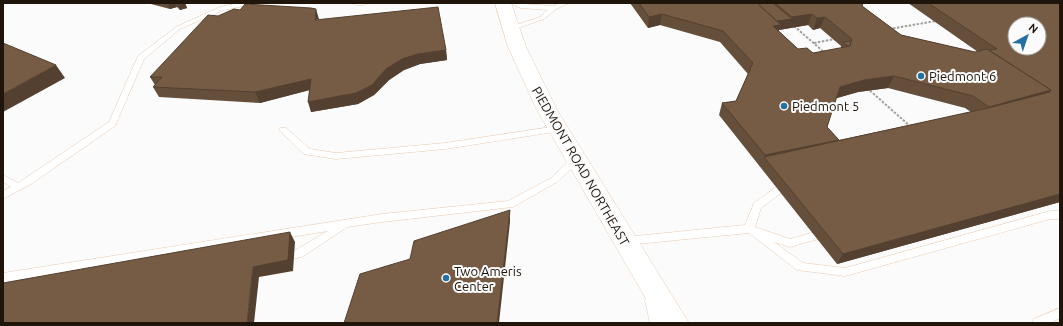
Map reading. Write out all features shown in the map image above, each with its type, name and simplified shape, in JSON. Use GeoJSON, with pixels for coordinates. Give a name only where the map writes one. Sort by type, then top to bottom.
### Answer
{"type":"FeatureCollection","features":[{"type":"Feature","properties":{"kind":"main road","name":"PIEDMONT ROAD NORTHEAST"},"geometry":{"type":"LineString","coordinates":[[503,3],[509,29],[525,68],[558,130],[675,323]]}},
{"type":"Feature","properties":{"kind":"lane"},"geometry":{"type":"LineString","coordinates":[[3,195],[112,124],[141,58],[178,28],[222,8],[249,3]]}},
{"type":"Feature","properties":{"kind":"lane"},"geometry":{"type":"LineString","coordinates":[[354,3],[364,3]]}},
{"type":"Feature","properties":{"kind":"lane"},"geometry":{"type":"LineString","coordinates":[[512,3],[521,6],[554,8]]}},
{"type":"Feature","properties":{"kind":"lane"},"geometry":{"type":"LineString","coordinates":[[509,29],[542,18],[554,8],[566,3]]}},
{"type":"Feature","properties":{"kind":"lane"},"geometry":{"type":"LineString","coordinates":[[283,130],[307,152],[336,156],[445,146],[558,130]]}},
{"type":"Feature","properties":{"kind":"lane"},"geometry":{"type":"LineString","coordinates":[[3,278],[346,224],[510,204],[554,180],[576,159]]}},
{"type":"Feature","properties":{"kind":"lane"},"geometry":{"type":"LineString","coordinates":[[3,178],[18,186]]}},
{"type":"Feature","properties":{"kind":"lane"},"geometry":{"type":"LineString","coordinates":[[749,229],[757,206],[778,190],[801,184]]}},
{"type":"Feature","properties":{"kind":"lane"},"geometry":{"type":"LineString","coordinates":[[749,229],[801,267],[844,272],[1050,215],[1060,216]]}},
{"type":"Feature","properties":{"kind":"lane"},"geometry":{"type":"LineString","coordinates":[[272,259],[298,254],[346,224]]}},
{"type":"Feature","properties":{"kind":"lane"},"geometry":{"type":"LineString","coordinates":[[624,241],[749,229],[790,243],[837,229]]}},
{"type":"Feature","properties":{"kind":"lane"},"geometry":{"type":"LineString","coordinates":[[647,277],[656,323]]}},
{"type":"Feature","properties":{"kind":"lane"},"geometry":{"type":"LineString","coordinates":[[1038,323],[1060,313]]}},
{"type":"Feature","properties":{"kind":"path"},"geometry":{"type":"LineString","coordinates":[[882,30],[940,20]]}},
{"type":"Feature","properties":{"kind":"path"},"geometry":{"type":"LineString","coordinates":[[789,25],[800,24]]}},
{"type":"Feature","properties":{"kind":"path"},"geometry":{"type":"LineString","coordinates":[[793,25],[828,56]]}},
{"type":"Feature","properties":{"kind":"path"},"geometry":{"type":"LineString","coordinates":[[814,43],[837,39],[831,34]]}},
{"type":"Feature","properties":{"kind":"path"},"geometry":{"type":"LineString","coordinates":[[864,86],[912,128]]}},
{"type":"Feature","properties":{"kind":"building"},"geometry":{"type":"Polygon","coordinates":[[[639,3],[757,3],[781,25],[773,26],[798,49],[807,48],[813,53],[850,46],[852,39],[825,17],[817,18],[812,14],[792,17],[775,3],[863,3],[862,6],[901,35],[975,52],[987,49],[1051,90],[989,107],[973,96],[894,76],[864,80],[840,87],[827,127],[839,140],[765,155],[722,103],[736,101],[753,63],[723,31],[662,14],[649,17],[639,3]]]}},
{"type":"Feature","properties":{"kind":"building"},"geometry":{"type":"Polygon","coordinates":[[[757,3],[773,3],[792,19],[777,21],[757,3]]]}},
{"type":"Feature","properties":{"kind":"building"},"geometry":{"type":"Polygon","coordinates":[[[928,3],[1060,3],[1060,194],[843,254],[764,157],[988,108],[1050,92],[1051,90],[989,50],[997,49],[928,3]]]}},
{"type":"Feature","properties":{"kind":"building"},"geometry":{"type":"Polygon","coordinates":[[[245,4],[316,9],[315,20],[438,7],[446,50],[418,54],[402,59],[386,69],[372,85],[356,93],[308,102],[311,79],[255,92],[153,87],[162,77],[150,77],[208,15],[218,16],[234,9],[240,10],[245,4]]]}},
{"type":"Feature","properties":{"kind":"building"},"geometry":{"type":"Polygon","coordinates":[[[851,41],[850,46],[843,42],[851,41]]]}},
{"type":"Feature","properties":{"kind":"building"},"geometry":{"type":"Polygon","coordinates":[[[3,43],[56,65],[3,94],[3,43]]]}},
{"type":"Feature","properties":{"kind":"building","name":"Two Ameris Center"},"geometry":{"type":"Polygon","coordinates":[[[510,210],[497,323],[344,323],[360,274],[410,259],[414,241],[510,210]]]}},
{"type":"Feature","properties":{"kind":"building"},"geometry":{"type":"Polygon","coordinates":[[[290,232],[288,260],[253,267],[247,323],[3,323],[3,283],[290,232]]]}},
{"type":"Feature","properties":{"kind":"place","name":"Piedmont 6"},"geometry":{"type":"Point","coordinates":[921,76]}},
{"type":"Feature","properties":{"kind":"place","name":"Piedmont 5"},"geometry":{"type":"Point","coordinates":[784,106]}},
{"type":"Feature","properties":{"kind":"place","name":"Two Ameris Center"},"geometry":{"type":"Point","coordinates":[446,278]}}]}
